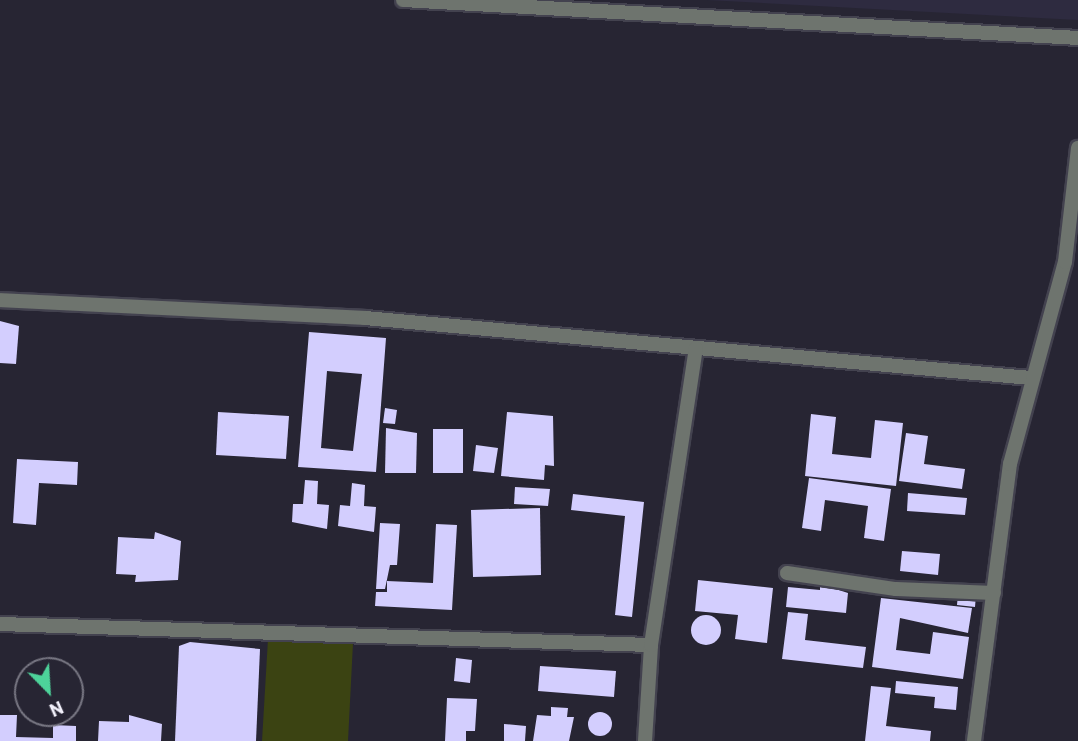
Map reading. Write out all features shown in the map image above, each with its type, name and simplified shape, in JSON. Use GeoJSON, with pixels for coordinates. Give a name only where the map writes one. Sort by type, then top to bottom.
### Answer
{"type":"FeatureCollection","features":[{"type":"Feature","properties":{"kind":"street"},"geometry":{"type":"LineString","coordinates":[[403,0],[1078,38]]}},
{"type":"Feature","properties":{"kind":"street"},"geometry":{"type":"LineString","coordinates":[[974,741],[1010,464],[1065,262],[1078,148]]}},
{"type":"Feature","properties":{"kind":"street"},"geometry":{"type":"LineString","coordinates":[[0,300],[365,318],[1031,379]]}},
{"type":"Feature","properties":{"kind":"street"},"geometry":{"type":"LineString","coordinates":[[645,741],[651,645],[696,348]]}},
{"type":"Feature","properties":{"kind":"street"},"geometry":{"type":"LineString","coordinates":[[787,573],[896,589],[994,593]]}},
{"type":"Feature","properties":{"kind":"street"},"geometry":{"type":"LineString","coordinates":[[0,624],[651,645]]}},
{"type":"Feature","properties":{"kind":"shaded area"},"geometry":{"type":"Polygon","coordinates":[[[707,0],[1078,0],[1078,20],[707,0]]]}},
{"type":"Feature","properties":{"kind":"green space"},"geometry":{"type":"Polygon","coordinates":[[[268,639],[353,643],[348,741],[262,741],[268,639]]]}},
{"type":"Feature","properties":{"kind":"building"},"geometry":{"type":"Polygon","coordinates":[[[0,321],[19,326],[16,364],[0,363],[0,321]]]}},
{"type":"Feature","properties":{"kind":"building"},"geometry":{"type":"Polygon","coordinates":[[[309,332],[386,338],[376,472],[298,467],[309,332]],[[327,371],[321,448],[353,451],[362,374],[327,371]]]}},
{"type":"Feature","properties":{"kind":"building"},"geometry":{"type":"Polygon","coordinates":[[[385,408],[397,410],[395,424],[383,423],[385,408]]]}},
{"type":"Feature","properties":{"kind":"building"},"geometry":{"type":"Polygon","coordinates":[[[218,412],[289,416],[286,459],[216,455],[218,412]]]}},
{"type":"Feature","properties":{"kind":"building"},"geometry":{"type":"Polygon","coordinates":[[[507,412],[553,416],[554,466],[545,465],[544,480],[501,476],[507,412]]]}},
{"type":"Feature","properties":{"kind":"building"},"geometry":{"type":"Polygon","coordinates":[[[811,414],[836,417],[832,454],[871,458],[875,420],[903,423],[896,486],[805,476],[811,414]]]}},
{"type":"Feature","properties":{"kind":"building"},"geometry":{"type":"Polygon","coordinates":[[[386,428],[417,433],[416,473],[385,473],[386,428]]]}},
{"type":"Feature","properties":{"kind":"building"},"geometry":{"type":"Polygon","coordinates":[[[433,429],[463,429],[463,473],[433,473],[433,429]]]}},
{"type":"Feature","properties":{"kind":"building"},"geometry":{"type":"Polygon","coordinates":[[[906,433],[928,436],[924,464],[965,469],[962,489],[899,481],[906,433]]]}},
{"type":"Feature","properties":{"kind":"building"},"geometry":{"type":"Polygon","coordinates":[[[476,445],[498,448],[494,473],[473,471],[476,445]]]}},
{"type":"Feature","properties":{"kind":"building"},"geometry":{"type":"Polygon","coordinates":[[[17,459],[78,462],[77,485],[39,483],[36,525],[13,523],[17,459]]]}},
{"type":"Feature","properties":{"kind":"building"},"geometry":{"type":"Polygon","coordinates":[[[809,478],[891,489],[884,541],[864,538],[868,506],[825,500],[821,531],[802,528],[809,478]]]}},
{"type":"Feature","properties":{"kind":"building"},"geometry":{"type":"Polygon","coordinates":[[[305,480],[318,481],[317,504],[329,505],[327,529],[292,522],[293,504],[303,504],[305,480]]]}},
{"type":"Feature","properties":{"kind":"building"},"geometry":{"type":"Polygon","coordinates":[[[352,483],[365,485],[364,506],[376,507],[374,532],[338,526],[340,505],[350,506],[352,483]]]}},
{"type":"Feature","properties":{"kind":"building"},"geometry":{"type":"Polygon","coordinates":[[[515,487],[550,489],[548,506],[514,504],[515,487]]]}},
{"type":"Feature","properties":{"kind":"building"},"geometry":{"type":"Polygon","coordinates":[[[908,493],[967,498],[965,515],[907,511],[908,493]]]}},
{"type":"Feature","properties":{"kind":"building"},"geometry":{"type":"Polygon","coordinates":[[[573,494],[644,502],[632,617],[615,615],[625,516],[571,510],[573,494]]]}},
{"type":"Feature","properties":{"kind":"building"},"geometry":{"type":"Polygon","coordinates":[[[540,508],[541,575],[473,577],[471,510],[540,508]]]}},
{"type":"Feature","properties":{"kind":"building"},"geometry":{"type":"Polygon","coordinates":[[[380,523],[400,524],[397,565],[390,565],[385,589],[376,589],[380,523]]]}},
{"type":"Feature","properties":{"kind":"building"},"geometry":{"type":"Polygon","coordinates":[[[436,524],[457,525],[452,610],[375,606],[376,592],[387,592],[387,581],[433,583],[436,524]]]}},
{"type":"Feature","properties":{"kind":"building"},"geometry":{"type":"Polygon","coordinates":[[[155,532],[181,541],[178,580],[135,582],[136,575],[116,574],[118,537],[154,539],[155,532]]]}},
{"type":"Feature","properties":{"kind":"building"},"geometry":{"type":"Polygon","coordinates":[[[902,551],[940,554],[938,575],[900,571],[902,551]]]}},
{"type":"Feature","properties":{"kind":"building"},"geometry":{"type":"Polygon","coordinates":[[[698,580],[773,588],[767,643],[735,639],[738,615],[695,611],[698,580]]]}},
{"type":"Feature","properties":{"kind":"building"},"geometry":{"type":"Polygon","coordinates":[[[820,584],[848,593],[846,613],[786,607],[788,587],[820,590],[820,584]]]}},
{"type":"Feature","properties":{"kind":"building"},"geometry":{"type":"Polygon","coordinates":[[[958,594],[976,595],[975,607],[957,605],[958,594]]]}},
{"type":"Feature","properties":{"kind":"building"},"geometry":{"type":"Polygon","coordinates":[[[881,598],[972,608],[968,633],[900,618],[896,650],[930,654],[933,632],[969,637],[963,679],[872,667],[881,598]]]}},
{"type":"Feature","properties":{"kind":"building"},"geometry":{"type":"Polygon","coordinates":[[[788,612],[808,614],[805,640],[866,647],[863,668],[782,659],[788,612]]]}},
{"type":"Feature","properties":{"kind":"building"},"geometry":{"type":"Polygon","coordinates":[[[706,615],[716,620],[721,630],[716,640],[706,645],[696,640],[691,630],[696,620],[706,615]]]}},
{"type":"Feature","properties":{"kind":"building"},"geometry":{"type":"Polygon","coordinates":[[[190,642],[260,649],[256,741],[175,741],[179,646],[190,642]]]}},
{"type":"Feature","properties":{"kind":"building"},"geometry":{"type":"Polygon","coordinates":[[[456,658],[472,660],[470,683],[454,681],[456,658]]]}},
{"type":"Feature","properties":{"kind":"building"},"geometry":{"type":"Polygon","coordinates":[[[540,666],[616,671],[614,697],[538,691],[540,666]]]}},
{"type":"Feature","properties":{"kind":"building"},"geometry":{"type":"Polygon","coordinates":[[[896,681],[958,687],[956,710],[934,708],[935,697],[895,693],[896,681]]]}},
{"type":"Feature","properties":{"kind":"building"},"geometry":{"type":"Polygon","coordinates":[[[871,686],[891,688],[886,726],[931,731],[930,741],[865,741],[871,686]]]}},
{"type":"Feature","properties":{"kind":"building"},"geometry":{"type":"Polygon","coordinates":[[[447,698],[477,699],[475,731],[466,731],[466,741],[445,741],[447,698]]]}},
{"type":"Feature","properties":{"kind":"building"},"geometry":{"type":"Polygon","coordinates":[[[551,707],[568,708],[567,717],[574,717],[569,741],[533,741],[537,715],[551,716],[551,707]]]}},
{"type":"Feature","properties":{"kind":"building"},"geometry":{"type":"Polygon","coordinates":[[[600,712],[609,715],[612,724],[609,733],[600,736],[591,733],[588,724],[591,715],[600,712]]]}},
{"type":"Feature","properties":{"kind":"building"},"geometry":{"type":"Polygon","coordinates":[[[0,715],[14,715],[16,737],[53,738],[53,727],[76,727],[76,741],[0,741],[0,715]]]}},
{"type":"Feature","properties":{"kind":"building"},"geometry":{"type":"Polygon","coordinates":[[[129,715],[162,724],[161,741],[98,741],[99,721],[129,722],[129,715]]]}},
{"type":"Feature","properties":{"kind":"building"},"geometry":{"type":"Polygon","coordinates":[[[504,724],[526,726],[525,741],[504,741],[504,724]]]}}]}
